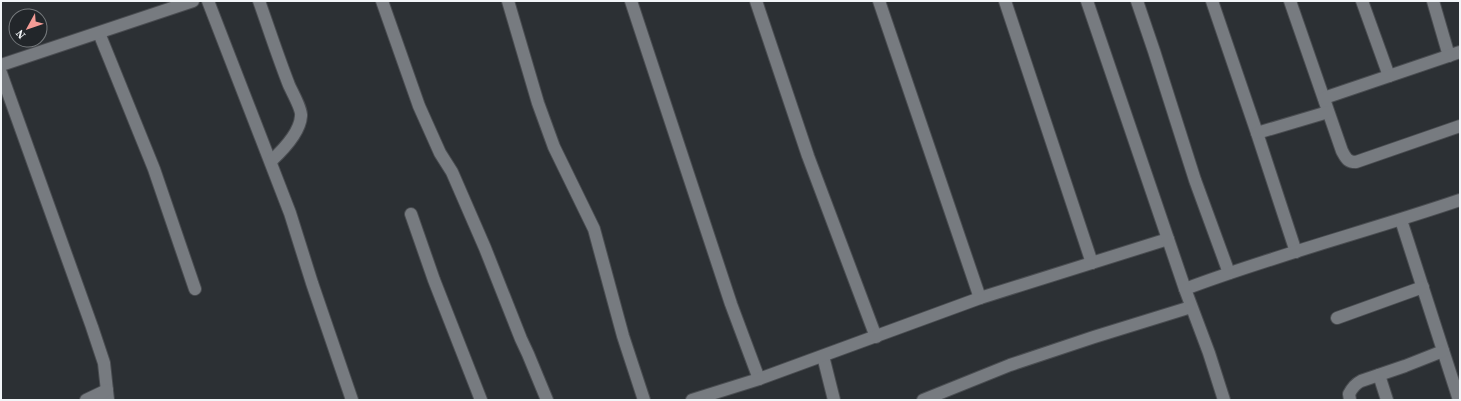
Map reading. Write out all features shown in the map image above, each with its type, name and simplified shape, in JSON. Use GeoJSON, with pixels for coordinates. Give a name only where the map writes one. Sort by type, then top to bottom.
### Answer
{"type":"FeatureCollection","features":[{"type":"Feature","properties":{"kind":"street"},"geometry":{"type":"LineString","coordinates":[[1,65],[193,1]]}},
{"type":"Feature","properties":{"kind":"street"},"geometry":{"type":"LineString","coordinates":[[208,1],[251,116],[271,161],[290,213],[314,290],[352,400]]}},
{"type":"Feature","properties":{"kind":"street"},"geometry":{"type":"LineString","coordinates":[[259,1],[278,57],[302,115],[291,139],[283,150],[271,161]]}},
{"type":"Feature","properties":{"kind":"street"},"geometry":{"type":"LineString","coordinates":[[382,1],[419,106],[440,152],[452,172],[485,248],[547,400]]}},
{"type":"Feature","properties":{"kind":"street"},"geometry":{"type":"LineString","coordinates":[[508,1],[538,104],[554,147],[594,229],[623,336],[644,400]]}},
{"type":"Feature","properties":{"kind":"street"},"geometry":{"type":"LineString","coordinates":[[631,1],[731,304],[759,379]]}},
{"type":"Feature","properties":{"kind":"street"},"geometry":{"type":"LineString","coordinates":[[756,1],[808,156],[876,336]]}},
{"type":"Feature","properties":{"kind":"street"},"geometry":{"type":"LineString","coordinates":[[879,1],[980,298]]}},
{"type":"Feature","properties":{"kind":"street"},"geometry":{"type":"LineString","coordinates":[[1005,1],[1092,263]]}},
{"type":"Feature","properties":{"kind":"street"},"geometry":{"type":"LineString","coordinates":[[1087,1],[1224,400]]}},
{"type":"Feature","properties":{"kind":"street"},"geometry":{"type":"LineString","coordinates":[[1137,1],[1195,180],[1228,273]]}},
{"type":"Feature","properties":{"kind":"street"},"geometry":{"type":"LineString","coordinates":[[1212,1],[1296,252]]}},
{"type":"Feature","properties":{"kind":"street"},"geometry":{"type":"LineString","coordinates":[[1290,1],[1328,112],[1346,159],[1351,162],[1356,162],[1460,126]]}},
{"type":"Feature","properties":{"kind":"street"},"geometry":{"type":"LineString","coordinates":[[1362,1],[1390,76]]}},
{"type":"Feature","properties":{"kind":"street"},"geometry":{"type":"LineString","coordinates":[[1324,98],[1454,54],[1433,1]]}},
{"type":"Feature","properties":{"kind":"street"},"geometry":{"type":"LineString","coordinates":[[99,33],[154,170],[195,289]]}},
{"type":"Feature","properties":{"kind":"street"},"geometry":{"type":"LineString","coordinates":[[1,73],[104,363],[108,395],[86,400]]}},
{"type":"Feature","properties":{"kind":"street"},"geometry":{"type":"LineString","coordinates":[[1257,133],[1328,112]]}},
{"type":"Feature","properties":{"kind":"street"},"geometry":{"type":"LineString","coordinates":[[1185,289],[1228,273],[1401,220],[1460,200]]}},
{"type":"Feature","properties":{"kind":"street"},"geometry":{"type":"LineString","coordinates":[[411,214],[434,280],[481,400]]}},
{"type":"Feature","properties":{"kind":"street"},"geometry":{"type":"LineString","coordinates":[[1401,220],[1459,400]]}},
{"type":"Feature","properties":{"kind":"street"},"geometry":{"type":"LineString","coordinates":[[692,400],[759,379],[980,298],[1168,239]]}},
{"type":"Feature","properties":{"kind":"street"},"geometry":{"type":"LineString","coordinates":[[1337,318],[1423,287]]}},
{"type":"Feature","properties":{"kind":"street"},"geometry":{"type":"LineString","coordinates":[[923,400],[939,397],[1010,365],[1191,307]]}},
{"type":"Feature","properties":{"kind":"street"},"geometry":{"type":"LineString","coordinates":[[1350,400],[1349,394],[1355,384],[1443,351]]}},
{"type":"Feature","properties":{"kind":"street"},"geometry":{"type":"LineString","coordinates":[[823,356],[834,400]]}},
{"type":"Feature","properties":{"kind":"street"},"geometry":{"type":"LineString","coordinates":[[1379,375],[1387,400]]}}]}
